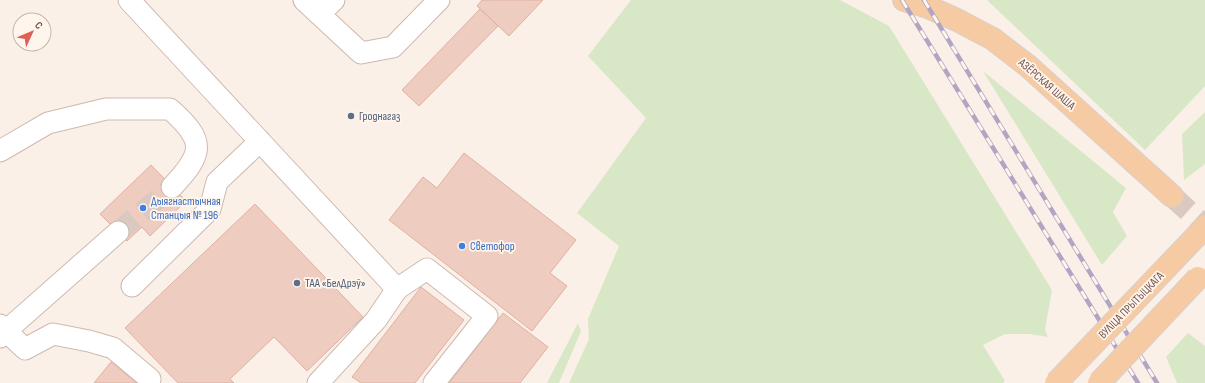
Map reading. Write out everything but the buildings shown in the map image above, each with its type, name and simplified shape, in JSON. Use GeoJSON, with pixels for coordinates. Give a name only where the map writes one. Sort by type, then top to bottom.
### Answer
{"type":"FeatureCollection","features":[{"type":"Feature","properties":{"kind":"main road","name":"АЗЁРСКАЯ ШАША"},"geometry":{"type":"LineString","coordinates":[[904,0],[928,7],[993,39],[1028,66],[1172,196]]}},
{"type":"Feature","properties":{"kind":"main road","name":"ВУЛІЦА ПРЫТЫЦКАГА"},"geometry":{"type":"LineString","coordinates":[[1056,383],[1205,228]]}},
{"type":"Feature","properties":{"kind":"main road"},"geometry":{"type":"LineString","coordinates":[[1099,383],[1203,275]]}},
{"type":"Feature","properties":{"kind":"lane"},"geometry":{"type":"LineString","coordinates":[[129,0],[397,289]]}},
{"type":"Feature","properties":{"kind":"lane"},"geometry":{"type":"LineString","coordinates":[[304,0],[362,53],[393,47],[439,0]]}},
{"type":"Feature","properties":{"kind":"lane"},"geometry":{"type":"LineString","coordinates":[[320,14],[334,0]]}},
{"type":"Feature","properties":{"kind":"lane"},"geometry":{"type":"LineString","coordinates":[[0,151],[48,123],[106,109],[170,109],[186,123],[194,135],[197,149],[190,168],[172,187]]}},
{"type":"Feature","properties":{"kind":"lane"},"geometry":{"type":"LineString","coordinates":[[132,286],[210,209],[217,182],[260,141]]}},
{"type":"Feature","properties":{"kind":"lane"},"geometry":{"type":"LineString","coordinates":[[118,232],[2,331],[25,349],[53,334],[89,341],[113,348],[150,379]]}},
{"type":"Feature","properties":{"kind":"lane"},"geometry":{"type":"LineString","coordinates":[[318,383],[376,320],[397,289],[427,268],[487,316],[434,383]]}},
{"type":"Feature","properties":{"kind":"green space"},"geometry":{"type":"Polygon","coordinates":[[[631,0],[840,0],[889,26],[1052,290],[1045,330],[1048,337],[1029,334],[1005,334],[983,345],[1005,381],[1003,383],[569,383],[589,339],[588,319],[619,246],[577,213],[646,118],[588,56],[631,0]]]}},
{"type":"Feature","properties":{"kind":"green space"},"geometry":{"type":"Polygon","coordinates":[[[987,0],[1205,0],[1205,86],[1145,150],[987,0]]]}},
{"type":"Feature","properties":{"kind":"green space"},"geometry":{"type":"Polygon","coordinates":[[[983,71],[1126,188],[1113,212],[1127,236],[1102,265],[983,71]]]}},
{"type":"Feature","properties":{"kind":"green space"},"geometry":{"type":"Polygon","coordinates":[[[1205,112],[1205,164],[1184,180],[1182,134],[1205,112]]]}},
{"type":"Feature","properties":{"kind":"green space"},"geometry":{"type":"Polygon","coordinates":[[[578,323],[581,331],[559,383],[547,383],[578,323]]]}},
{"type":"Feature","properties":{"kind":"green space"},"geometry":{"type":"Polygon","coordinates":[[[1188,333],[1205,346],[1205,383],[1177,383],[1166,357],[1188,333]]]}},
{"type":"Feature","properties":{"kind":"tunnel"},"geometry":{"type":"LineString","coordinates":[[118,232],[172,187]]}},
{"type":"Feature","properties":{"kind":"tunnel"},"geometry":{"type":"LineString","coordinates":[[1172,196],[1205,226]]}},
{"type":"Feature","properties":{"kind":"railway"},"geometry":{"type":"LineString","coordinates":[[902,0],[1138,383]]}},
{"type":"Feature","properties":{"kind":"railway"},"geometry":{"type":"LineString","coordinates":[[924,0],[1157,383]]}},
{"type":"Feature","properties":{"kind":"place","name":"Гроднагаз"},"geometry":{"type":"Point","coordinates":[351,116]}},
{"type":"Feature","properties":{"kind":"place","name":"Дыягнастычная Станцыя № 196"},"geometry":{"type":"Point","coordinates":[143,208]}},
{"type":"Feature","properties":{"kind":"place","name":"Светофор"},"geometry":{"type":"Point","coordinates":[462,246]}},
{"type":"Feature","properties":{"kind":"place","name":"ТАА «БелДрэў»"},"geometry":{"type":"Point","coordinates":[297,283]}}]}
